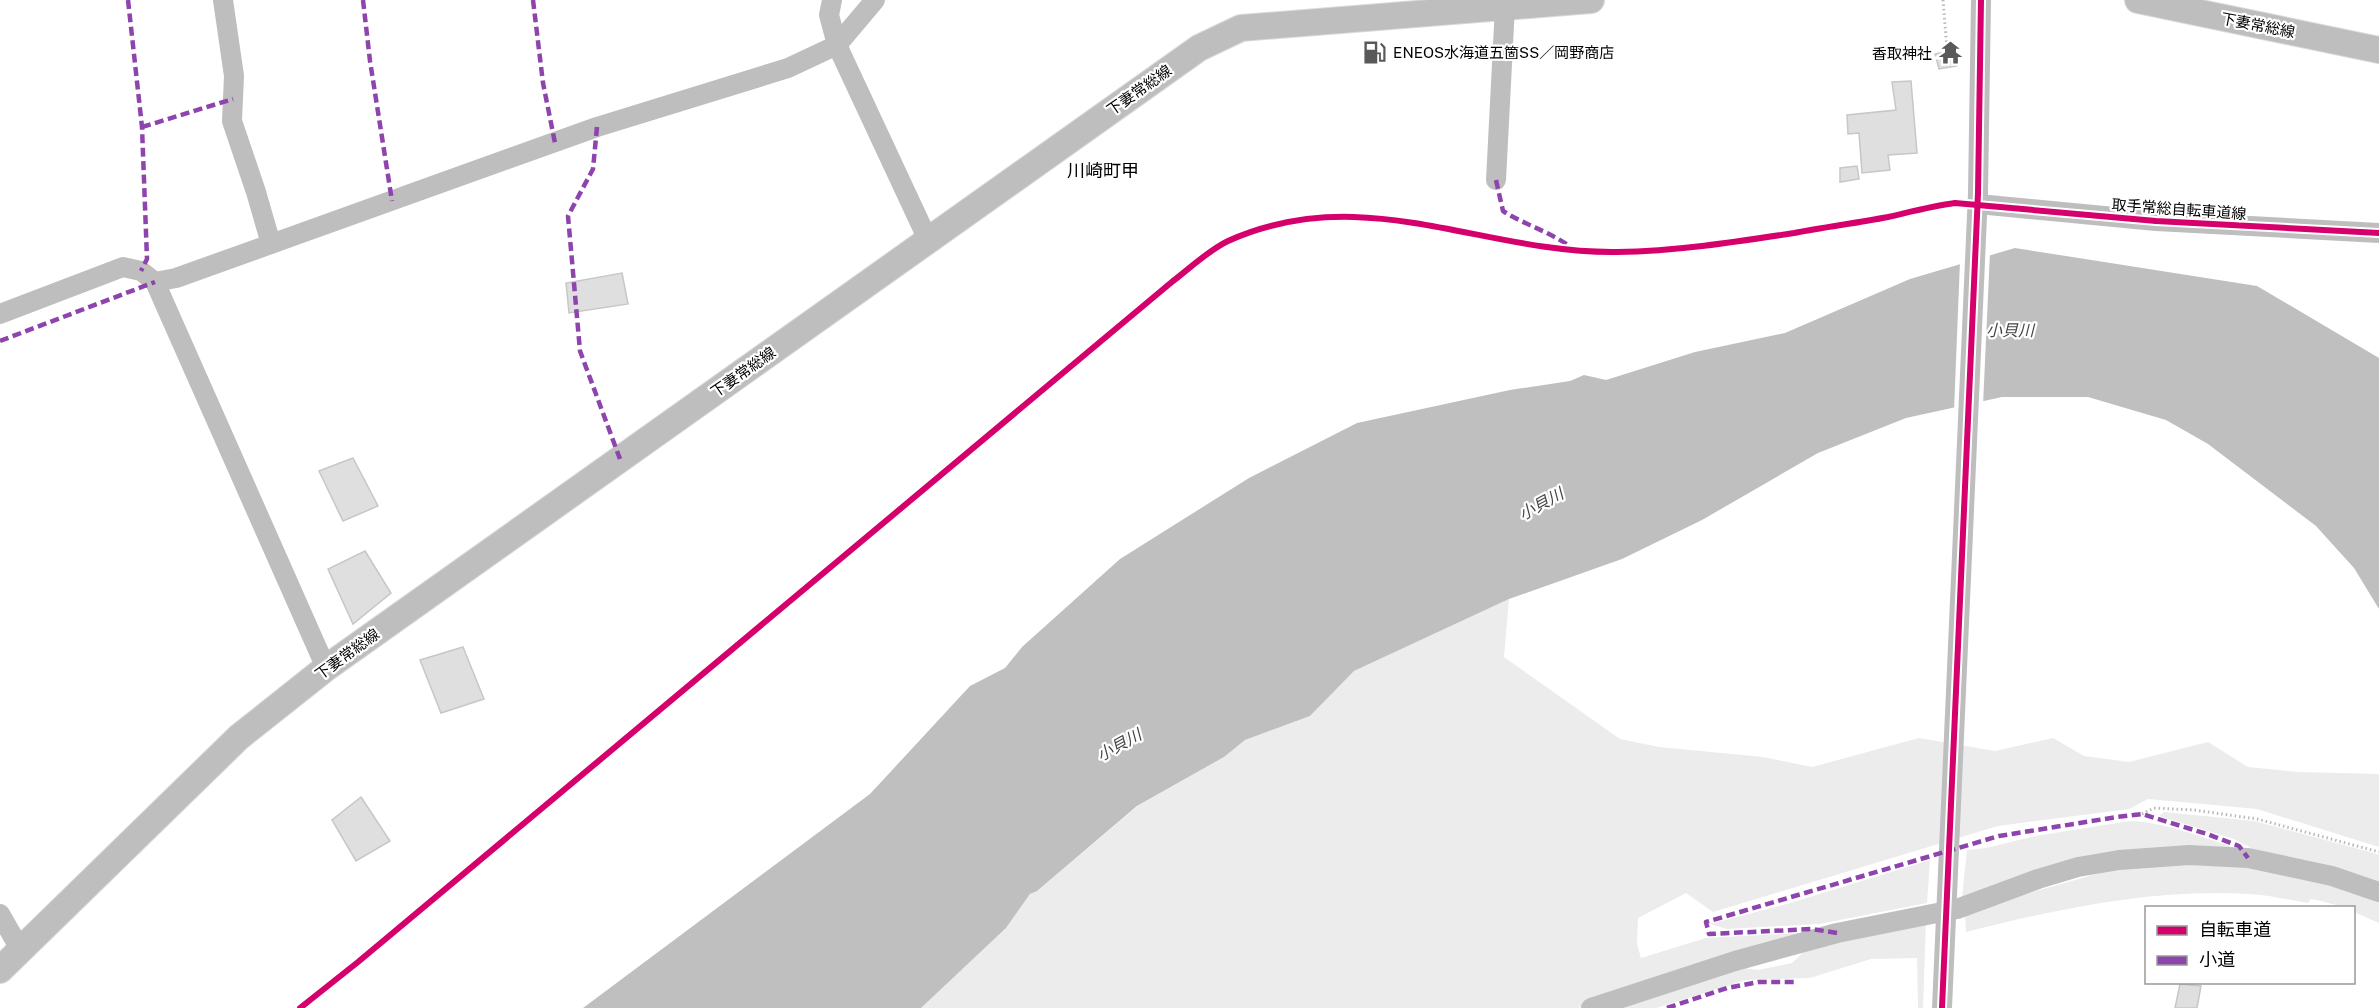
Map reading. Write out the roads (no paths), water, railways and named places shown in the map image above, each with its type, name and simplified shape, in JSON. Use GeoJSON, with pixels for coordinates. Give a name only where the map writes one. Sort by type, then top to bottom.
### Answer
{"type":"FeatureCollection","features":[{"type":"Feature","properties":{"kind":"main road","name":"下妻常総線"},"geometry":{"type":"LineString","coordinates":[[0,970],[239,737],[326,668],[1199,48],[1241,28],[1473,5],[1505,6],[1591,0]]}},
{"type":"Feature","properties":{"kind":"main road","name":"下妻常総線"},"geometry":{"type":"LineString","coordinates":[[2138,0],[2379,50]]}},
{"type":"Feature","properties":{"kind":"street"},"geometry":{"type":"LineString","coordinates":[[223,0],[234,76],[232,121],[271,244]]}},
{"type":"Feature","properties":{"kind":"street"},"geometry":{"type":"LineString","coordinates":[[832,0],[830,15],[837,45],[928,240]]}},
{"type":"Feature","properties":{"kind":"street"},"geometry":{"type":"LineString","coordinates":[[155,282],[176,278],[597,127],[788,68],[837,45],[875,0]]}},
{"type":"Feature","properties":{"kind":"street"},"geometry":{"type":"LineString","coordinates":[[1942,1008],[1977,213],[1981,0]]}},
{"type":"Feature","properties":{"kind":"street"},"geometry":{"type":"LineString","coordinates":[[1496,180],[1505,6]]}},
{"type":"Feature","properties":{"kind":"street","name":"取手常総自転車道線"},"geometry":{"type":"LineString","coordinates":[[1977,213],[2379,233]]}},
{"type":"Feature","properties":{"kind":"street"},"geometry":{"type":"LineString","coordinates":[[0,314],[123,267],[141,271],[155,282],[326,668]]}},
{"type":"Feature","properties":{"kind":"street"},"geometry":{"type":"LineString","coordinates":[[1591,1008],[1746,958],[1946,902],[1957,909],[2038,879],[2078,867],[2119,860],[2189,855],[2248,858],[2332,876],[2379,892]]}},
{"type":"Feature","properties":{"kind":"street"},"geometry":{"type":"LineString","coordinates":[[0,914],[20,949]]}},
{"type":"Feature","properties":{"kind":"water","name":"小貝川"},"geometry":{"type":"Polygon","coordinates":[[[2015,248],[2257,286],[2379,358],[2379,609],[2354,568],[2316,526],[2208,444],[2166,420],[2088,397],[2002,397],[1906,418],[1818,453],[1702,520],[1622,559],[1509,599],[1354,671],[1310,716],[1245,740],[1224,757],[1137,806],[1037,891],[1030,894],[1006,928],[921,1008],[583,1008],[870,794],[970,686],[1005,668],[1022,647],[1120,559],[1249,478],[1357,423],[1510,390],[1570,381],[1584,375],[1606,380],[1695,352],[1785,333],[1910,279],[2015,248]]]}},
{"type":"Feature","properties":{"kind":"place","name":"ENEOS水海道五箇SS／岡野商店"},"geometry":{"type":"Point","coordinates":[1375,52]}},
{"type":"Feature","properties":{"kind":"place","name":"香取神社"},"geometry":{"type":"Point","coordinates":[1950,53]}},
{"type":"Feature","properties":{"kind":"district","name":"川崎町甲"},"geometry":{"type":"Point","coordinates":[1103,170]}}]}
